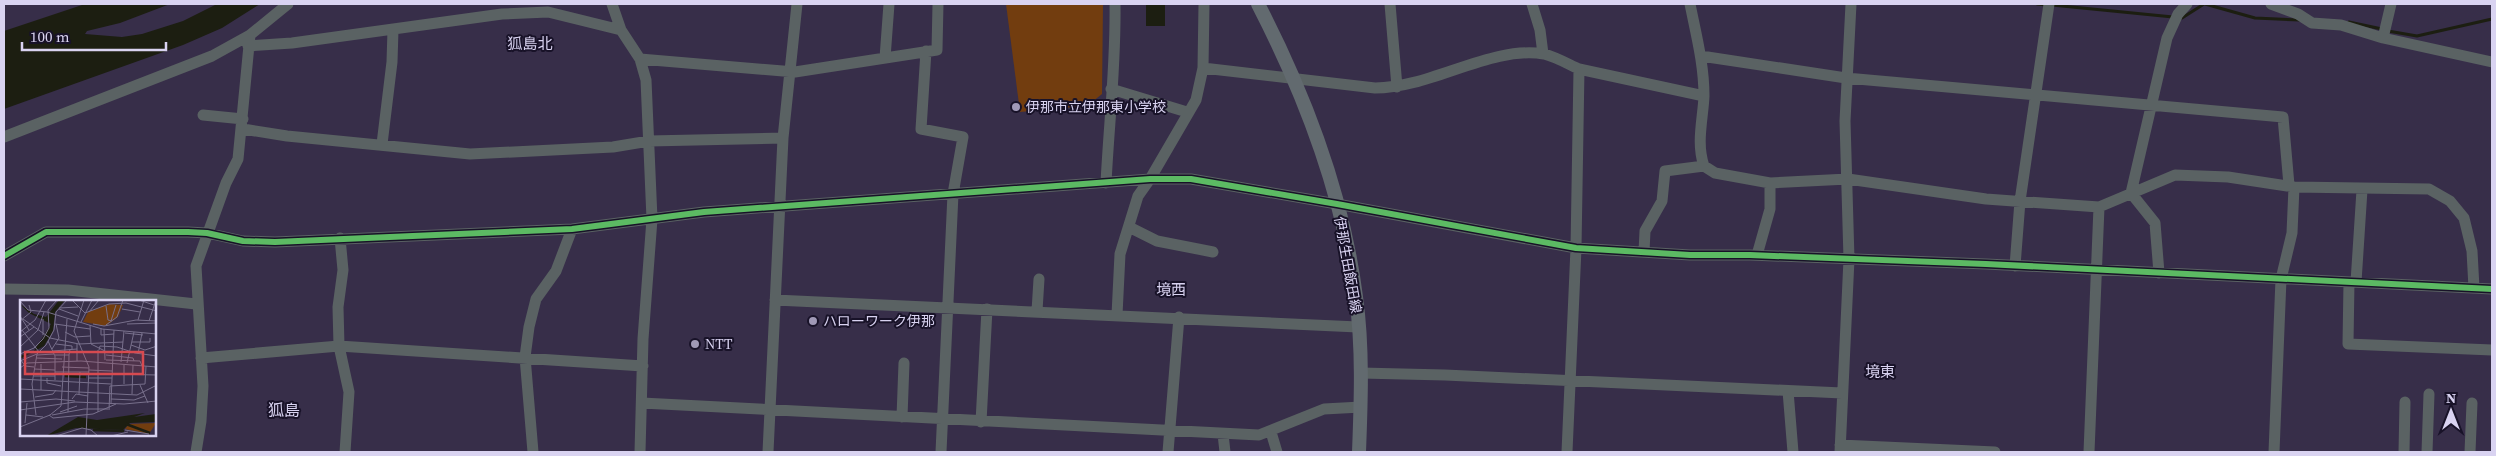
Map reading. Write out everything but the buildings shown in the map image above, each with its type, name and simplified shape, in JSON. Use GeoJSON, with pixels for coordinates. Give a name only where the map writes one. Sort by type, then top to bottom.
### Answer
{"type":"FeatureCollection","features":[{"type":"Feature","properties":{"kind":"main road","name":"伊那生田飯田線"},"geometry":{"type":"LineString","coordinates":[[1258,4],[1293,78],[1324,160],[1350,257],[1358,327],[1361,407],[1359,452]]}},
{"type":"Feature","properties":{"kind":"street"},"geometry":{"type":"LineString","coordinates":[[4,137],[249,40],[288,4]]}},
{"type":"Feature","properties":{"kind":"street"},"geometry":{"type":"LineString","coordinates":[[612,4],[621,30],[640,59],[646,80],[652,219],[643,339],[640,452]]}},
{"type":"Feature","properties":{"kind":"street"},"geometry":{"type":"LineString","coordinates":[[768,452],[783,138],[797,4]]}},
{"type":"Feature","properties":{"kind":"street"},"geometry":{"type":"LineString","coordinates":[[885,58],[889,4]]}},
{"type":"Feature","properties":{"kind":"street"},"geometry":{"type":"LineString","coordinates":[[640,59],[790,72],[937,50],[938,4]]}},
{"type":"Feature","properties":{"kind":"street"},"geometry":{"type":"LineString","coordinates":[[1106,183],[1111,89],[1116,53],[1115,4]]}},
{"type":"Feature","properties":{"kind":"street"},"geometry":{"type":"LineString","coordinates":[[1117,315],[1120,254],[1138,196],[1196,100],[1203,68],[1204,4]]}},
{"type":"Feature","properties":{"kind":"street"},"geometry":{"type":"LineString","coordinates":[[1390,4],[1397,87]]}},
{"type":"Feature","properties":{"kind":"street"},"geometry":{"type":"LineString","coordinates":[[1532,4],[1540,30],[1543,54]]}},
{"type":"Feature","properties":{"kind":"street"},"geometry":{"type":"LineString","coordinates":[[1690,4],[1701,56],[1704,96],[1700,150],[1704,166]]}},
{"type":"Feature","properties":{"kind":"street"},"geometry":{"type":"LineString","coordinates":[[1850,4],[1845,121],[1849,259],[1840,449],[1994,452]]}},
{"type":"Feature","properties":{"kind":"street"},"geometry":{"type":"LineString","coordinates":[[2132,193],[2167,38],[2177,16],[2187,4]]}},
{"type":"Feature","properties":{"kind":"street"},"geometry":{"type":"LineString","coordinates":[[2270,4],[2303,19],[2384,33],[2492,62]]}},
{"type":"Feature","properties":{"kind":"street"},"geometry":{"type":"LineString","coordinates":[[2384,33],[2391,4]]}},
{"type":"Feature","properties":{"kind":"street"},"geometry":{"type":"LineString","coordinates":[[2015,266],[2020,201],[2049,5]]}},
{"type":"Feature","properties":{"kind":"street"},"geometry":{"type":"LineString","coordinates":[[249,40],[292,43],[502,14],[548,12],[621,30]]}},
{"type":"Feature","properties":{"kind":"street"},"geometry":{"type":"LineString","coordinates":[[382,144],[392,62],[392,30]]}},
{"type":"Feature","properties":{"kind":"street"},"geometry":{"type":"LineString","coordinates":[[196,452],[201,420],[201,358],[196,304],[196,266],[226,183],[238,159],[243,124],[249,40]]}},
{"type":"Feature","properties":{"kind":"street"},"geometry":{"type":"LineString","coordinates":[[926,51],[921,129],[963,137],[953,194],[941,452]]}},
{"type":"Feature","properties":{"kind":"street"},"geometry":{"type":"LineString","coordinates":[[1203,68],[1375,88],[1397,87],[1519,53],[1543,54],[1579,69],[1704,96]]}},
{"type":"Feature","properties":{"kind":"street"},"geometry":{"type":"LineString","coordinates":[[1701,56],[1846,78],[2036,93],[2152,106],[2283,117],[2292,186],[2292,233],[2281,279],[2274,452]]}},
{"type":"Feature","properties":{"kind":"street"},"geometry":{"type":"LineString","coordinates":[[1567,452],[1576,248],[1579,69]]}},
{"type":"Feature","properties":{"kind":"street"},"geometry":{"type":"LineString","coordinates":[[1111,89],[1187,112]]}},
{"type":"Feature","properties":{"kind":"street"},"geometry":{"type":"LineString","coordinates":[[203,115],[287,136],[470,154],[613,147],[649,141],[783,138]]}},
{"type":"Feature","properties":{"kind":"street"},"geometry":{"type":"LineString","coordinates":[[1644,252],[1645,231],[1662,201],[1665,171],[1704,166],[1715,173],[1770,183],[1848,179],[1902,188],[2020,201],[2099,207],[2176,175],[2228,177],[2292,186],[2362,190],[2429,189],[2450,201],[2464,218],[2472,251],[2474,288]]}},
{"type":"Feature","properties":{"kind":"street"},"geometry":{"type":"LineString","coordinates":[[4,256],[46,232],[207,233],[243,241],[572,229],[704,212],[1150,179],[1191,179],[1576,248],[2492,288]]}},
{"type":"Feature","properties":{"kind":"street"},"geometry":{"type":"LineString","coordinates":[[1757,255],[1770,209],[1770,183]]}},
{"type":"Feature","properties":{"kind":"street"},"geometry":{"type":"LineString","coordinates":[[2362,190],[2352,282],[2348,344],[2492,350]]}},
{"type":"Feature","properties":{"kind":"street"},"geometry":{"type":"LineString","coordinates":[[2132,193],[2155,223],[2159,273]]}},
{"type":"Feature","properties":{"kind":"street"},"geometry":{"type":"LineString","coordinates":[[2089,452],[2099,207]]}},
{"type":"Feature","properties":{"kind":"street"},"geometry":{"type":"LineString","coordinates":[[1129,227],[1157,241],[1213,252]]}},
{"type":"Feature","properties":{"kind":"street"},"geometry":{"type":"LineString","coordinates":[[533,452],[525,357],[536,299],[556,271],[572,229]]}},
{"type":"Feature","properties":{"kind":"street"},"geometry":{"type":"LineString","coordinates":[[340,238],[343,270],[338,307],[339,346],[349,392],[345,452]]}},
{"type":"Feature","properties":{"kind":"street"},"geometry":{"type":"LineString","coordinates":[[1037,311],[1039,279]]}},
{"type":"Feature","properties":{"kind":"street"},"geometry":{"type":"LineString","coordinates":[[4,289],[68,290],[196,304]]}},
{"type":"Feature","properties":{"kind":"street"},"geometry":{"type":"LineString","coordinates":[[775,300],[1179,317],[1296,326],[1358,327]]}},
{"type":"Feature","properties":{"kind":"street"},"geometry":{"type":"LineString","coordinates":[[981,422],[987,309]]}},
{"type":"Feature","properties":{"kind":"street"},"geometry":{"type":"LineString","coordinates":[[1168,452],[1179,317]]}},
{"type":"Feature","properties":{"kind":"street"},"geometry":{"type":"LineString","coordinates":[[201,358],[339,346],[643,366]]}},
{"type":"Feature","properties":{"kind":"street"},"geometry":{"type":"LineString","coordinates":[[902,417],[904,363]]}},
{"type":"Feature","properties":{"kind":"street"},"geometry":{"type":"LineString","coordinates":[[1360,373],[1570,380],[1842,393]]}},
{"type":"Feature","properties":{"kind":"street"},"geometry":{"type":"LineString","coordinates":[[1788,391],[1793,452]]}},
{"type":"Feature","properties":{"kind":"street"},"geometry":{"type":"LineString","coordinates":[[2427,452],[2429,394]]}},
{"type":"Feature","properties":{"kind":"street"},"geometry":{"type":"LineString","coordinates":[[2404,452],[2405,402]]}},
{"type":"Feature","properties":{"kind":"street"},"geometry":{"type":"LineString","coordinates":[[642,403],[1259,435],[1271,432],[1324,409],[1361,407]]}},
{"type":"Feature","properties":{"kind":"street"},"geometry":{"type":"LineString","coordinates":[[2470,452],[2472,403]]}},
{"type":"Feature","properties":{"kind":"street"},"geometry":{"type":"LineString","coordinates":[[1271,432],[1277,452]]}},
{"type":"Feature","properties":{"kind":"street"},"geometry":{"type":"LineString","coordinates":[[1223,434],[1225,452]]}},
{"type":"Feature","properties":{"kind":"shaded area"},"geometry":{"type":"Polygon","coordinates":[[[85,4],[170,4],[120,23],[87,31],[85,34],[122,37],[142,34],[183,21],[217,4],[260,4],[222,28],[183,45],[4,109],[4,31],[85,4]]]}},
{"type":"Feature","properties":{"kind":"shaded area"},"geometry":{"type":"Polygon","coordinates":[[[1006,4],[1103,4],[1102,94],[1087,106],[1020,112],[1006,4]]]}},
{"type":"Feature","properties":{"kind":"shaded area"},"geometry":{"type":"Polygon","coordinates":[[[1146,4],[1165,4],[1165,26],[1146,26],[1146,4]]]}},
{"type":"Feature","properties":{"kind":"waterway"},"geometry":{"type":"LineString","coordinates":[[2037,4],[2046,5]]}},
{"type":"Feature","properties":{"kind":"waterway"},"geometry":{"type":"LineString","coordinates":[[2179,17],[2182,18],[2204,4]]}},
{"type":"Feature","properties":{"kind":"waterway"},"geometry":{"type":"LineString","coordinates":[[2205,4],[2255,18],[2300,20]]}},
{"type":"Feature","properties":{"kind":"waterway"},"geometry":{"type":"LineString","coordinates":[[2052,5],[2173,17]]}},
{"type":"Feature","properties":{"kind":"waterway"},"geometry":{"type":"LineString","coordinates":[[2388,31],[2417,36],[2492,19]]}},
{"type":"Feature","properties":{"kind":"waterway"},"geometry":{"type":"LineString","coordinates":[[2349,22],[2382,29]]}},
{"type":"Feature","properties":{"kind":"cycle path"},"geometry":{"type":"LineString","coordinates":[[4,256],[46,232],[188,232],[207,233],[243,241],[275,242],[572,229],[704,212],[1150,179],[1191,179],[1576,248],[1690,255],[1750,255],[1986,264],[2492,289]]}},
{"type":"Feature","properties":{"kind":"place","name":"伊那市立伊那東小学校"},"geometry":{"type":"Point","coordinates":[1016,107]}},
{"type":"Feature","properties":{"kind":"place","name":"ハローワーク伊那"},"geometry":{"type":"Point","coordinates":[813,321]}},
{"type":"Feature","properties":{"kind":"place","name":"NTT"},"geometry":{"type":"Point","coordinates":[695,344]}},
{"type":"Feature","properties":{"kind":"district","name":"狐島北"},"geometry":{"type":"Point","coordinates":[530,44]}},
{"type":"Feature","properties":{"kind":"district","name":"境西"},"geometry":{"type":"Point","coordinates":[1171,290]}},
{"type":"Feature","properties":{"kind":"district","name":"境東"},"geometry":{"type":"Point","coordinates":[1880,372]}},
{"type":"Feature","properties":{"kind":"district","name":"狐島"},"geometry":{"type":"Point","coordinates":[284,410]}}]}
